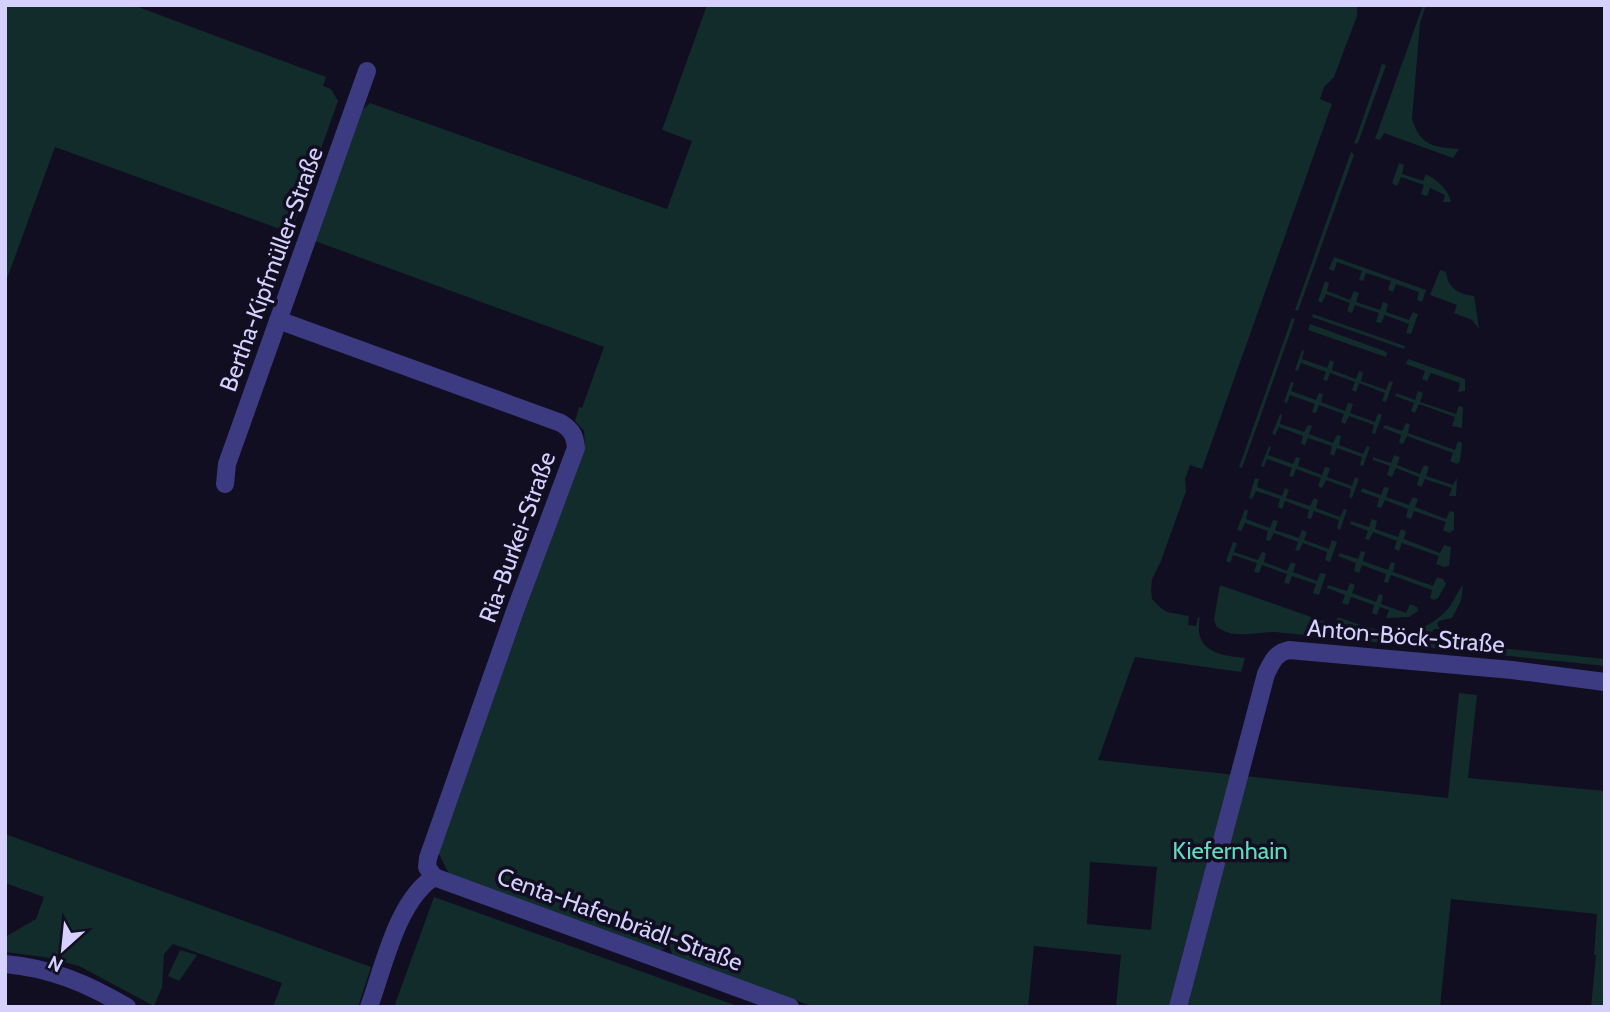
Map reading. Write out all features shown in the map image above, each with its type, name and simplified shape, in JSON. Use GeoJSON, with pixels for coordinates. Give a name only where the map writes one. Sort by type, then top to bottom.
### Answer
{"type":"FeatureCollection","features":[{"type":"Feature","properties":{"kind":"street","name":"Bertha-Kipfmüller-Straße"},"geometry":{"type":"LineString","coordinates":[[225,484],[227,464],[367,71]]}},
{"type":"Feature","properties":{"kind":"street","name":"Ria-Burkei-Straße"},"geometry":{"type":"LineString","coordinates":[[278,320],[562,423],[570,428],[575,438],[576,448],[428,858],[427,867],[434,877]]}},
{"type":"Feature","properties":{"kind":"street","name":"Anton-Böck-Straße"},"geometry":{"type":"LineString","coordinates":[[1178,1007],[1266,674],[1280,652],[1289,650],[1513,670],[1605,682]]}},
{"type":"Feature","properties":{"kind":"street"},"geometry":{"type":"LineString","coordinates":[[369,1007],[405,907],[421,887],[434,877]]}},
{"type":"Feature","properties":{"kind":"street","name":"Centa-Hafenbrädl-Straße"},"geometry":{"type":"LineString","coordinates":[[434,877],[790,1007]]}},
{"type":"Feature","properties":{"kind":"street"},"geometry":{"type":"LineString","coordinates":[[5,964],[43,969],[74,978],[128,1007]]}},
{"type":"Feature","properties":{"kind":"green space"},"geometry":{"type":"Polygon","coordinates":[[[5,5],[133,5],[326,77],[323,86],[331,89],[338,101],[291,233],[55,147],[5,284],[5,5]]]}},
{"type":"Feature","properties":{"kind":"green space","name":"Kiefernhain"},"geometry":{"type":"Polygon","coordinates":[[[707,5],[1357,5],[1357,16],[1334,77],[1324,87],[1320,99],[1332,104],[1202,469],[1190,465],[1185,479],[1186,491],[1152,579],[1152,599],[1167,612],[1189,616],[1188,625],[1196,626],[1198,617],[1200,618],[1200,638],[1204,645],[1226,656],[1245,658],[1241,672],[1135,657],[1098,760],[1448,798],[1459,693],[1477,695],[1468,778],[1605,791],[1605,1007],[1591,1007],[1597,914],[1451,899],[1440,1007],[1116,1007],[1121,955],[1034,946],[1028,1007],[814,1007],[672,955],[670,947],[659,951],[449,874],[438,852],[585,444],[584,431],[575,421],[604,347],[315,241],[363,109],[370,103],[667,209],[692,141],[662,130],[707,5]],[[1090,862],[1087,924],[1151,930],[1157,867],[1090,862]]]}},
{"type":"Feature","properties":{"kind":"green space"},"geometry":{"type":"Polygon","coordinates":[[[1423,5],[1426,5],[1420,23],[1412,119],[1424,140],[1435,146],[1459,149],[1453,158],[1384,133],[1380,140],[1375,139],[1423,5]]]}},
{"type":"Feature","properties":{"kind":"green space"},"geometry":{"type":"Polygon","coordinates":[[[1382,64],[1386,65],[1358,143],[1354,144],[1382,64]]]}},
{"type":"Feature","properties":{"kind":"green space"},"geometry":{"type":"Polygon","coordinates":[[[1351,152],[1354,155],[1298,311],[1295,310],[1351,152]]]}},
{"type":"Feature","properties":{"kind":"green space"},"geometry":{"type":"Polygon","coordinates":[[[1399,163],[1404,165],[1402,174],[1423,181],[1426,174],[1434,179],[1445,189],[1451,202],[1443,202],[1445,195],[1430,188],[1427,196],[1421,194],[1424,185],[1401,177],[1397,186],[1392,183],[1399,163]]]}},
{"type":"Feature","properties":{"kind":"green space"},"geometry":{"type":"Polygon","coordinates":[[[1334,257],[1426,290],[1422,302],[1417,300],[1419,292],[1396,284],[1393,292],[1388,290],[1391,281],[1366,273],[1363,281],[1359,280],[1362,271],[1337,262],[1334,271],[1329,269],[1334,257]]]}},
{"type":"Feature","properties":{"kind":"green space"},"geometry":{"type":"Polygon","coordinates":[[[1440,270],[1446,272],[1455,289],[1474,296],[1479,329],[1472,320],[1454,313],[1457,305],[1430,295],[1440,270]]]}},
{"type":"Feature","properties":{"kind":"green space"},"geometry":{"type":"Polygon","coordinates":[[[1325,281],[1329,283],[1327,291],[1350,300],[1354,291],[1359,293],[1356,302],[1380,310],[1383,302],[1388,304],[1386,312],[1409,320],[1413,312],[1418,314],[1411,334],[1406,333],[1409,324],[1385,315],[1381,323],[1376,322],[1379,313],[1355,305],[1352,313],[1347,311],[1350,303],[1326,294],[1322,303],[1318,301],[1325,281]]]}},
{"type":"Feature","properties":{"kind":"green space"},"geometry":{"type":"Polygon","coordinates":[[[1313,314],[1405,346],[1404,349],[1312,317],[1313,314]]]}},
{"type":"Feature","properties":{"kind":"green space"},"geometry":{"type":"Polygon","coordinates":[[[1292,318],[1295,319],[1242,468],[1239,467],[1292,318]]]}},
{"type":"Feature","properties":{"kind":"green space"},"geometry":{"type":"Polygon","coordinates":[[[1310,324],[1387,352],[1386,357],[1308,330],[1310,324]]]}},
{"type":"Feature","properties":{"kind":"green space"},"geometry":{"type":"Polygon","coordinates":[[[1302,350],[1302,359],[1327,368],[1330,360],[1334,362],[1332,370],[1356,379],[1359,371],[1363,372],[1361,381],[1386,390],[1389,381],[1393,382],[1386,402],[1382,401],[1385,393],[1359,383],[1356,392],[1352,390],[1355,382],[1330,373],[1327,381],[1323,380],[1326,372],[1301,363],[1298,371],[1295,370],[1302,350]]]}},
{"type":"Feature","properties":{"kind":"green space"},"geometry":{"type":"Polygon","coordinates":[[[1408,359],[1465,379],[1465,391],[1458,392],[1460,383],[1431,373],[1427,381],[1422,379],[1425,371],[1406,364],[1408,359]]]}},
{"type":"Feature","properties":{"kind":"green space"},"geometry":{"type":"Polygon","coordinates":[[[1291,382],[1294,383],[1291,391],[1316,400],[1319,393],[1323,394],[1321,402],[1345,411],[1348,403],[1353,404],[1350,413],[1375,422],[1378,413],[1382,415],[1375,434],[1372,433],[1374,425],[1349,416],[1345,424],[1341,422],[1344,414],[1319,405],[1316,413],[1312,412],[1315,404],[1290,395],[1287,403],[1284,402],[1291,382]]]}},
{"type":"Feature","properties":{"kind":"green space"},"geometry":{"type":"Polygon","coordinates":[[[1418,391],[1423,393],[1420,402],[1456,414],[1459,406],[1463,407],[1462,428],[1452,426],[1455,417],[1419,404],[1415,413],[1411,411],[1414,403],[1395,396],[1396,393],[1415,400],[1418,391]]]}},
{"type":"Feature","properties":{"kind":"green space"},"geometry":{"type":"Polygon","coordinates":[[[1280,414],[1280,424],[1304,432],[1308,425],[1312,426],[1309,434],[1333,443],[1337,435],[1341,436],[1339,445],[1363,454],[1367,446],[1370,447],[1363,466],[1360,465],[1362,457],[1337,448],[1334,456],[1330,454],[1332,446],[1308,438],[1305,445],[1301,444],[1303,436],[1279,427],[1275,435],[1272,434],[1280,414]]]}},
{"type":"Feature","properties":{"kind":"green space"},"geometry":{"type":"Polygon","coordinates":[[[1406,423],[1410,424],[1408,433],[1455,450],[1458,441],[1462,443],[1460,461],[1457,464],[1450,461],[1453,453],[1407,436],[1403,444],[1399,443],[1401,435],[1383,428],[1385,425],[1402,431],[1406,423]]]}},
{"type":"Feature","properties":{"kind":"green space"},"geometry":{"type":"Polygon","coordinates":[[[1269,446],[1268,455],[1293,464],[1296,457],[1300,458],[1298,466],[1322,475],[1325,467],[1330,468],[1327,477],[1352,486],[1355,477],[1359,479],[1352,498],[1349,497],[1351,489],[1326,480],[1322,488],[1318,486],[1321,478],[1296,469],[1293,477],[1289,476],[1292,468],[1267,459],[1264,467],[1261,466],[1269,446]]]}},
{"type":"Feature","properties":{"kind":"green space"},"geometry":{"type":"Polygon","coordinates":[[[1394,455],[1400,457],[1397,465],[1420,474],[1424,465],[1429,467],[1426,476],[1453,485],[1457,478],[1456,496],[1449,496],[1452,488],[1425,479],[1421,487],[1417,485],[1419,477],[1396,468],[1392,477],[1387,475],[1390,466],[1373,460],[1373,457],[1391,463],[1394,455]]]}},
{"type":"Feature","properties":{"kind":"green space"},"geometry":{"type":"Polygon","coordinates":[[[1255,478],[1259,479],[1257,487],[1282,496],[1285,488],[1289,490],[1286,498],[1310,506],[1314,498],[1318,500],[1316,508],[1340,517],[1344,509],[1347,510],[1340,530],[1337,528],[1339,520],[1314,511],[1311,519],[1307,518],[1309,510],[1285,501],[1282,509],[1278,507],[1280,499],[1256,491],[1252,499],[1249,498],[1255,478]]]}},
{"type":"Feature","properties":{"kind":"green space"},"geometry":{"type":"Polygon","coordinates":[[[1384,487],[1389,488],[1386,497],[1409,505],[1413,497],[1418,499],[1415,507],[1446,519],[1450,511],[1454,512],[1454,530],[1449,533],[1443,530],[1446,522],[1414,511],[1411,519],[1406,517],[1408,509],[1385,500],[1381,508],[1377,507],[1379,498],[1361,492],[1362,488],[1381,495],[1384,487]]]}},
{"type":"Feature","properties":{"kind":"green space"},"geometry":{"type":"Polygon","coordinates":[[[1245,509],[1248,511],[1246,519],[1270,528],[1273,520],[1278,521],[1275,530],[1299,538],[1302,530],[1307,532],[1304,540],[1329,549],[1332,540],[1337,542],[1330,562],[1325,560],[1327,552],[1303,543],[1299,551],[1295,550],[1298,542],[1274,533],[1270,541],[1266,540],[1268,531],[1245,523],[1241,531],[1237,530],[1245,509]]]}},
{"type":"Feature","properties":{"kind":"green space"},"geometry":{"type":"Polygon","coordinates":[[[1372,519],[1377,521],[1375,529],[1398,537],[1401,529],[1406,531],[1404,539],[1440,553],[1444,545],[1451,547],[1449,566],[1436,564],[1439,556],[1402,543],[1399,551],[1394,549],[1397,541],[1373,532],[1369,540],[1365,539],[1368,531],[1350,524],[1351,521],[1369,527],[1372,519]]]}},
{"type":"Feature","properties":{"kind":"green space"},"geometry":{"type":"Polygon","coordinates":[[[1233,542],[1237,543],[1234,552],[1258,560],[1262,552],[1266,553],[1264,562],[1287,571],[1291,562],[1296,564],[1293,572],[1317,581],[1320,573],[1326,574],[1319,595],[1313,593],[1316,584],[1292,576],[1289,584],[1284,583],[1287,574],[1262,565],[1259,573],[1254,572],[1257,563],[1233,555],[1230,563],[1226,561],[1233,542]]]}},
{"type":"Feature","properties":{"kind":"green space"},"geometry":{"type":"Polygon","coordinates":[[[1361,551],[1365,552],[1363,561],[1388,570],[1391,562],[1395,563],[1393,572],[1433,586],[1437,577],[1443,579],[1446,584],[1434,600],[1430,598],[1432,590],[1391,575],[1388,583],[1384,582],[1386,574],[1362,565],[1359,573],[1354,571],[1356,563],[1338,556],[1340,553],[1358,559],[1361,551]]]}},
{"type":"Feature","properties":{"kind":"green space"},"geometry":{"type":"Polygon","coordinates":[[[1350,583],[1355,585],[1352,593],[1376,602],[1379,594],[1383,595],[1381,604],[1406,613],[1410,604],[1417,607],[1418,611],[1409,617],[1386,618],[1389,610],[1380,607],[1377,615],[1372,613],[1374,605],[1351,597],[1348,605],[1342,603],[1345,595],[1327,588],[1328,585],[1347,591],[1350,583]]]}},
{"type":"Feature","properties":{"kind":"green space"},"geometry":{"type":"Polygon","coordinates":[[[1220,585],[1334,625],[1338,617],[1366,627],[1393,632],[1420,628],[1433,622],[1448,609],[1463,585],[1461,601],[1452,618],[1439,621],[1437,624],[1440,629],[1434,629],[1431,634],[1451,650],[1275,632],[1229,633],[1216,626],[1214,619],[1220,585]]]}},
{"type":"Feature","properties":{"kind":"green space"},"geometry":{"type":"Polygon","coordinates":[[[1462,644],[1605,659],[1605,666],[1461,651],[1462,644]]]}},
{"type":"Feature","properties":{"kind":"green space"},"geometry":{"type":"Polygon","coordinates":[[[5,834],[371,967],[358,1007],[273,1007],[282,983],[173,944],[164,954],[162,987],[154,1006],[79,966],[44,957],[5,952],[5,937],[36,919],[44,897],[5,883],[5,834]]]}},
{"type":"Feature","properties":{"kind":"green space"},"geometry":{"type":"Polygon","coordinates":[[[434,897],[740,1007],[394,1007],[434,897]]]}},
{"type":"Feature","properties":{"kind":"green space"},"geometry":{"type":"Polygon","coordinates":[[[180,950],[197,955],[179,981],[168,976],[180,950]]]}}]}
